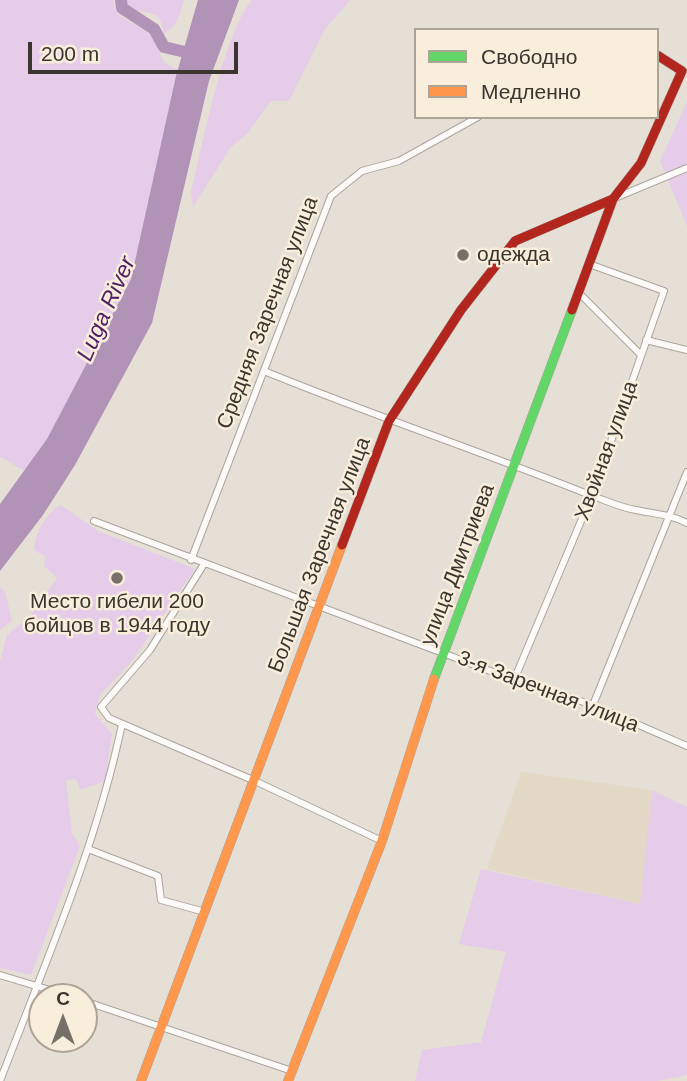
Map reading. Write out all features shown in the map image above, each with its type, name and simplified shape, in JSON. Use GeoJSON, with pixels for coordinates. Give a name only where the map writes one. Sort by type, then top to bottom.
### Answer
{"type":"FeatureCollection","features":[{"type":"Feature","properties":{"kind":"street","name":"улица Дмитриева"},"geometry":{"type":"LineString","coordinates":[[288,1081],[382,841],[443,652],[516,464],[613,199],[641,163],[682,71],[659,56]]}},
{"type":"Feature","properties":{"kind":"street","name":"Средняя Заречная улица"},"geometry":{"type":"LineString","coordinates":[[191,560],[331,196],[362,171],[400,161],[474,119]]}},
{"type":"Feature","properties":{"kind":"street","name":"Большая Заречная улица"},"geometry":{"type":"LineString","coordinates":[[141,1081],[389,421],[461,310],[515,242],[687,168]]}},
{"type":"Feature","properties":{"kind":"street","name":"Хвойная улица"},"geometry":{"type":"LineString","coordinates":[[514,680],[592,495],[663,291],[589,264]]}},
{"type":"Feature","properties":{"kind":"street"},"geometry":{"type":"LineString","coordinates":[[579,293],[641,355]]}},
{"type":"Feature","properties":{"kind":"street"},"geometry":{"type":"LineString","coordinates":[[646,340],[687,350]]}},
{"type":"Feature","properties":{"kind":"street"},"geometry":{"type":"LineString","coordinates":[[264,371],[389,421],[516,464],[592,495],[634,510],[669,514],[687,523]]}},
{"type":"Feature","properties":{"kind":"street"},"geometry":{"type":"LineString","coordinates":[[593,705],[687,472]]}},
{"type":"Feature","properties":{"kind":"street","name":"3-я Заречная улица"},"geometry":{"type":"LineString","coordinates":[[94,521],[318,608],[514,680],[593,705],[687,746]]}},
{"type":"Feature","properties":{"kind":"street"},"geometry":{"type":"LineString","coordinates":[[204,564],[150,650],[101,707],[109,718],[255,780],[382,841]]}},
{"type":"Feature","properties":{"kind":"street"},"geometry":{"type":"LineString","coordinates":[[37,983],[109,788],[122,724]]}},
{"type":"Feature","properties":{"kind":"street"},"geometry":{"type":"LineString","coordinates":[[88,849],[158,876],[161,900],[205,912]]}},
{"type":"Feature","properties":{"kind":"street"},"geometry":{"type":"LineString","coordinates":[[0,975],[33,983]]}},
{"type":"Feature","properties":{"kind":"street"},"geometry":{"type":"LineString","coordinates":[[98,1006],[292,1071]]}},
{"type":"Feature","properties":{"kind":"street"},"geometry":{"type":"LineString","coordinates":[[0,1081],[28,1008]]}},
{"type":"Feature","properties":{"kind":"shaded area"},"geometry":{"type":"Polygon","coordinates":[[[0,0],[113,0],[119,14],[146,32],[155,42],[166,63],[178,70],[131,279],[47,439],[25,471],[0,457],[0,0]]]}},
{"type":"Feature","properties":{"kind":"shaded area"},"geometry":{"type":"Polygon","coordinates":[[[126,0],[184,0],[175,24],[164,34],[156,15],[129,7],[126,0]]]}},
{"type":"Feature","properties":{"kind":"shaded area"},"geometry":{"type":"Polygon","coordinates":[[[198,0],[239,0],[209,81],[152,323],[75,465],[43,515],[0,571],[0,504],[47,439],[131,279],[176,76],[198,0]]]}},
{"type":"Feature","properties":{"kind":"shaded area"},"geometry":{"type":"Polygon","coordinates":[[[252,0],[350,0],[325,29],[289,101],[271,101],[247,134],[231,147],[193,207],[191,192],[215,91],[232,38],[252,0]]]}},
{"type":"Feature","properties":{"kind":"shaded area"},"geometry":{"type":"Polygon","coordinates":[[[687,102],[687,226],[660,161],[687,102]]]}},
{"type":"Feature","properties":{"kind":"shaded area"},"geometry":{"type":"Polygon","coordinates":[[[61,505],[98,531],[195,569],[132,661],[100,695],[95,714],[112,734],[105,781],[80,790],[76,779],[66,780],[72,833],[80,846],[31,975],[0,968],[0,661],[7,635],[30,616],[57,578],[44,566],[45,556],[34,550],[42,524],[61,505]]]}},
{"type":"Feature","properties":{"kind":"shaded area"},"geometry":{"type":"Polygon","coordinates":[[[0,587],[5,592],[12,620],[0,630],[0,587]]]}},
{"type":"Feature","properties":{"kind":"shaded area"},"geometry":{"type":"Polygon","coordinates":[[[521,772],[652,790],[641,904],[487,869],[521,772]]]}},
{"type":"Feature","properties":{"kind":"shaded area"},"geometry":{"type":"Polygon","coordinates":[[[652,790],[687,807],[687,1075],[657,1081],[415,1081],[422,1050],[481,1042],[506,952],[459,944],[481,869],[640,904],[652,790]]]}},
{"type":"Feature","properties":{"kind":"waterway"},"geometry":{"type":"LineString","coordinates":[[121,0],[122,8],[154,29],[164,47],[198,55]]}},
{"type":"Feature","properties":{"kind":"traffic: fast"},"geometry":{"type":"LineString","coordinates":[[434,679],[572,310]]}},
{"type":"Feature","properties":{"kind":"traffic: slow"},"geometry":{"type":"LineString","coordinates":[[141,1081],[342,545]]}},
{"type":"Feature","properties":{"kind":"traffic: slow"},"geometry":{"type":"LineString","coordinates":[[288,1081],[382,841],[434,679]]}},
{"type":"Feature","properties":{"kind":"traffic: jam"},"geometry":{"type":"LineString","coordinates":[[572,310],[613,199],[641,163],[682,71],[659,56]]}},
{"type":"Feature","properties":{"kind":"traffic: jam"},"geometry":{"type":"LineString","coordinates":[[342,545],[389,421],[461,310],[515,241],[613,199]]}},
{"type":"Feature","properties":{"kind":"place","name":"одежда"},"geometry":{"type":"Point","coordinates":[463,255]}},
{"type":"Feature","properties":{"kind":"place","name":"Место гибели 200 бойцов в 1944 году"},"geometry":{"type":"Point","coordinates":[117,578]}},
{"type":"Feature","properties":{"kind":"water label","name":"Luga River"},"geometry":{"type":"Point","coordinates":[107,309]}}]}
